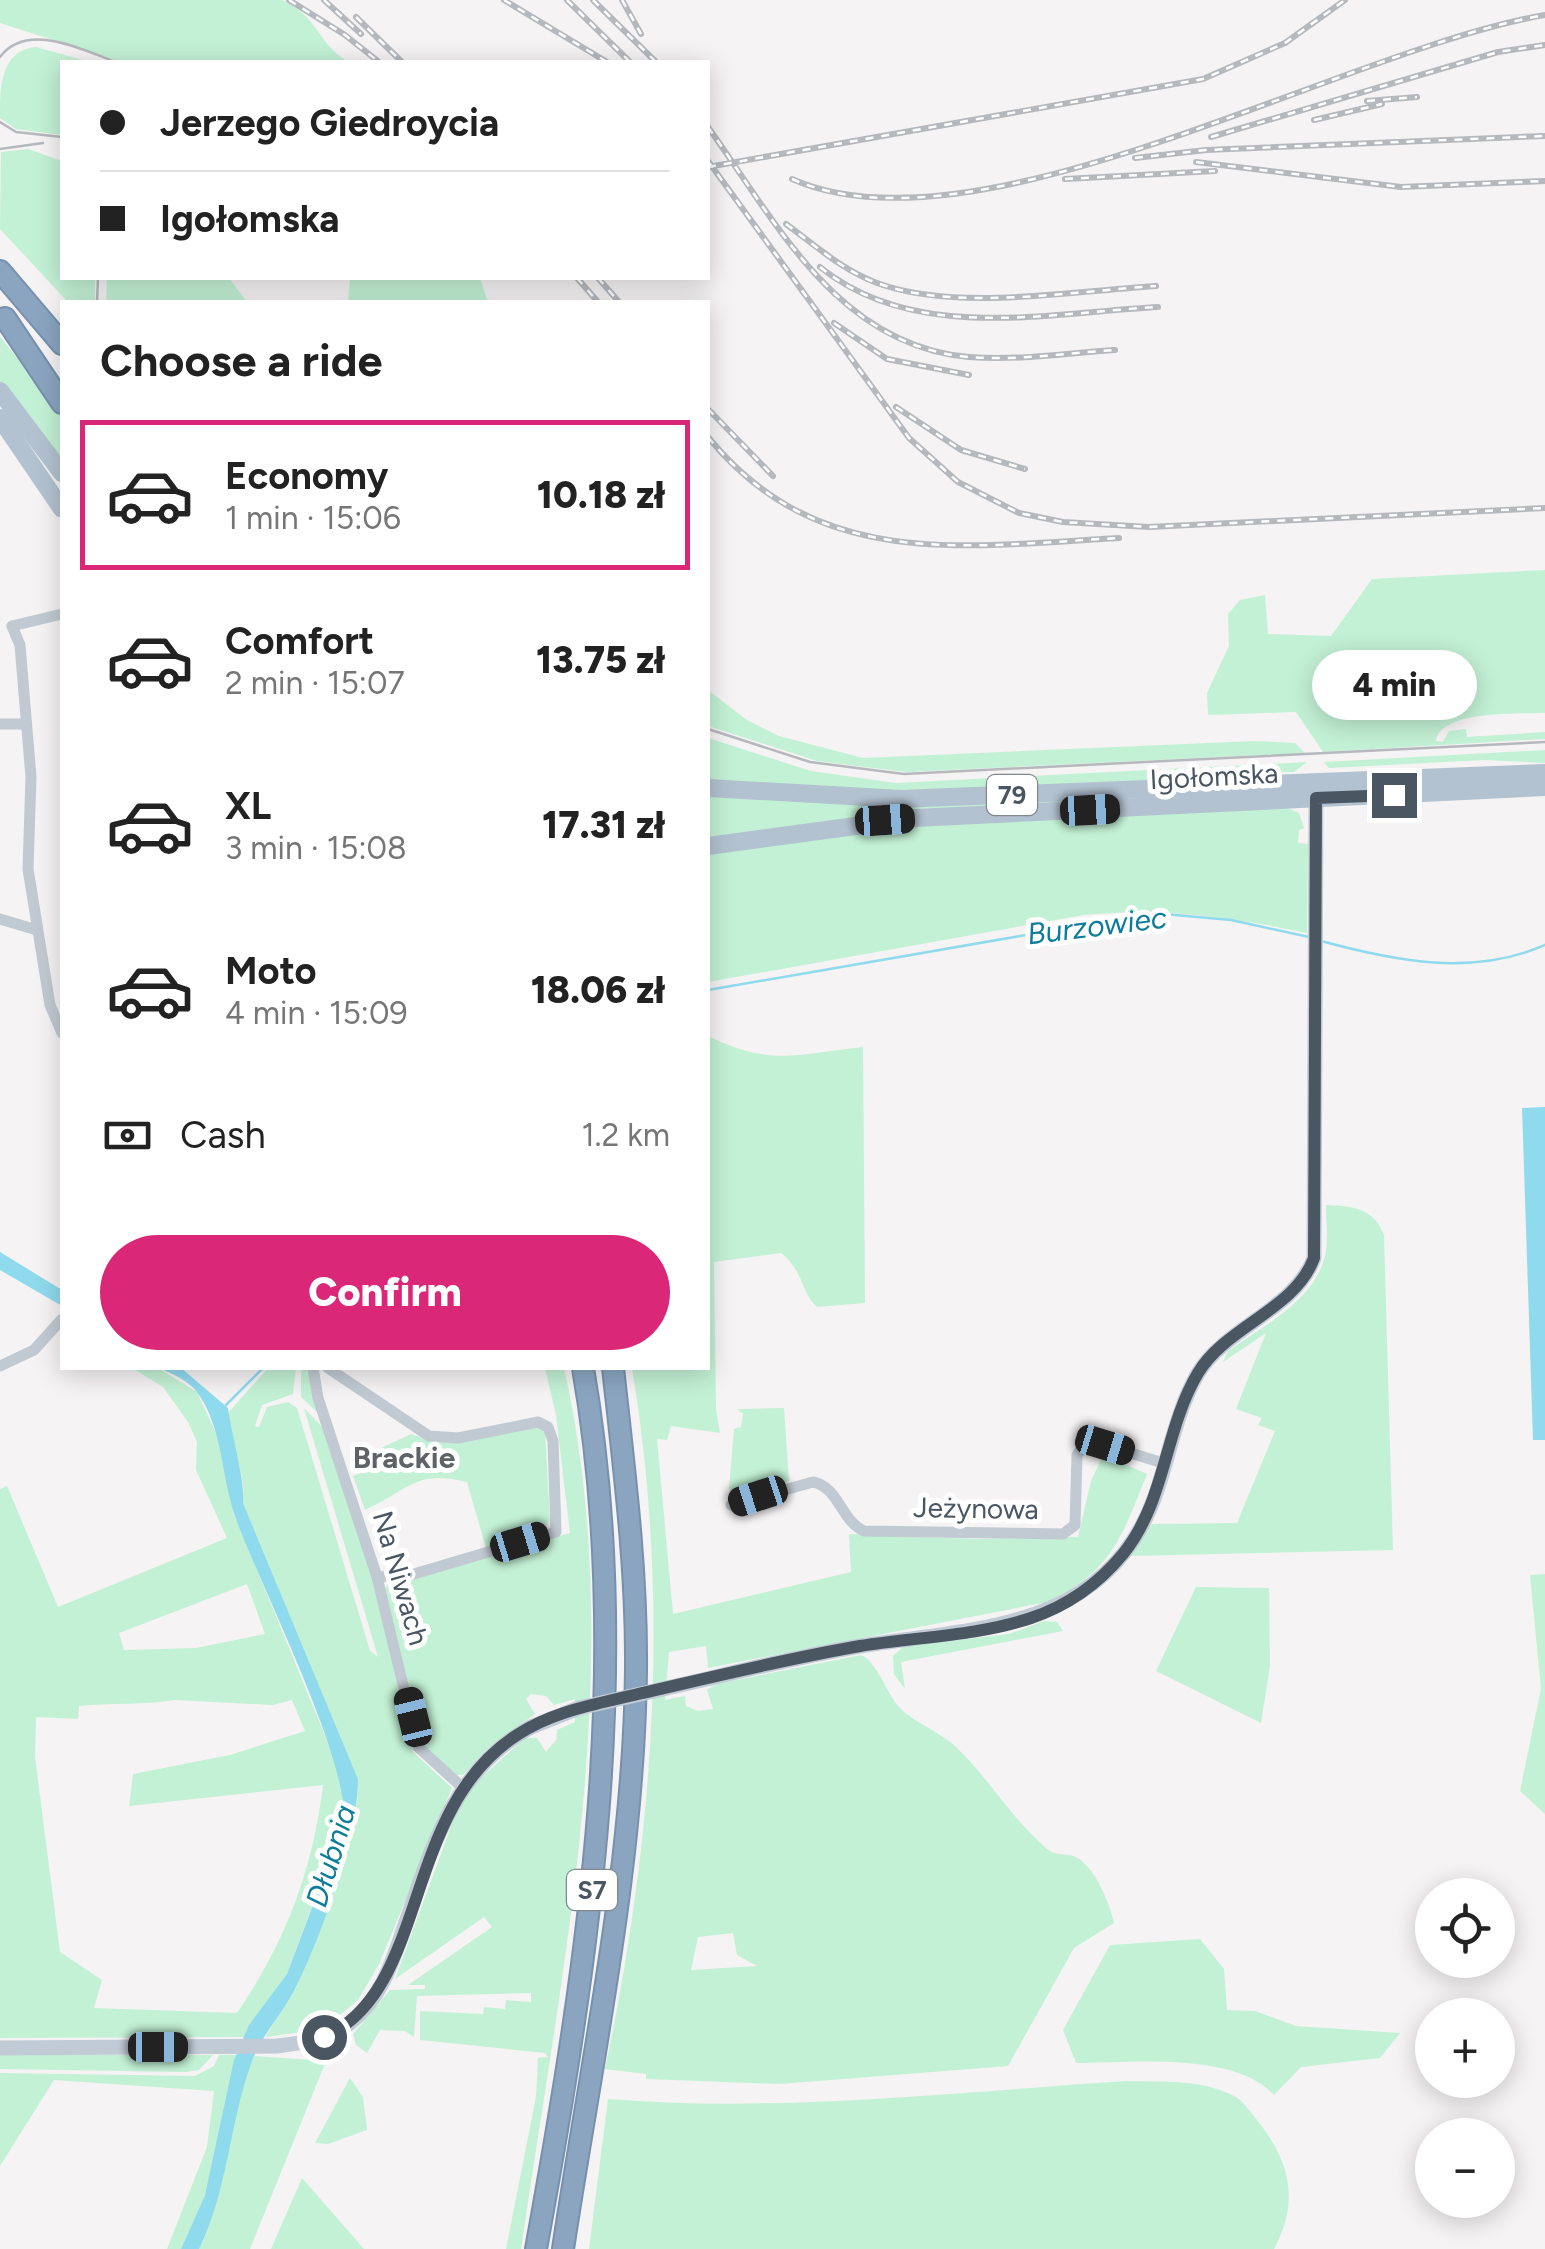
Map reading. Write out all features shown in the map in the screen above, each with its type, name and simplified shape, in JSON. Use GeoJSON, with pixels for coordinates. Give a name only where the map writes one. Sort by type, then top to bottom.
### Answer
{"type":"FeatureCollection","features":[{"type":"Feature","properties":{"kind":"highway"},"geometry":{"type":"LineString","coordinates":[[3,274],[60,329]]}},
{"type":"Feature","properties":{"kind":"highway"},"geometry":{"type":"LineString","coordinates":[[3,274],[60,342]]}},
{"type":"Feature","properties":{"kind":"highway"},"geometry":{"type":"LineString","coordinates":[[2,315],[60,381]]}},
{"type":"Feature","properties":{"kind":"highway"},"geometry":{"type":"LineString","coordinates":[[2,315],[60,400]]}},
{"type":"Feature","properties":{"kind":"highway","name":"S7"},"geometry":{"type":"LineString","coordinates":[[536,2249],[591,1899],[604,1740],[604,1549],[583,1370]]}},
{"type":"Feature","properties":{"kind":"highway","name":"S7"},"geometry":{"type":"LineString","coordinates":[[563,2249],[624,1858],[634,1724],[632,1548],[613,1370]]}},
{"type":"Feature","properties":{"kind":"main road"},"geometry":{"type":"LineString","coordinates":[[0,391],[60,470]]}},
{"type":"Feature","properties":{"kind":"main road"},"geometry":{"type":"LineString","coordinates":[[0,418],[60,506]]}},
{"type":"Feature","properties":{"kind":"main road","name":"Igołomska"},"geometry":{"type":"LineString","coordinates":[[710,846],[900,819],[1545,773]]}},
{"type":"Feature","properties":{"kind":"main road","name":"Igołomska"},"geometry":{"type":"LineString","coordinates":[[710,788],[901,799],[1545,787]]}},
{"type":"Feature","properties":{"kind":"street"},"geometry":{"type":"LineString","coordinates":[[60,614],[6,624],[20,645],[31,777],[28,868],[50,1005],[60,1028]]}},
{"type":"Feature","properties":{"kind":"street"},"geometry":{"type":"LineString","coordinates":[[0,724],[26,724]]}},
{"type":"Feature","properties":{"kind":"street"},"geometry":{"type":"LineString","coordinates":[[0,2048],[270,2046],[335,2032],[360,2014],[384,1983],[437,1835],[462,1787],[488,1757],[530,1727],[579,1708],[817,1654],[1010,1623],[1060,1605],[1103,1574],[1135,1538],[1198,1373],[1214,1352],[1297,1286],[1314,1258],[1316,790]]}},
{"type":"Feature","properties":{"kind":"street"},"geometry":{"type":"LineString","coordinates":[[0,919],[38,930]]}},
{"type":"Feature","properties":{"kind":"street"},"geometry":{"type":"LineString","coordinates":[[0,1366],[34,1350],[60,1321]]}},
{"type":"Feature","properties":{"kind":"street","name":"Na Niwach"},"geometry":{"type":"LineString","coordinates":[[313,1370],[318,1398],[377,1577],[418,1747],[462,1787]]}},
{"type":"Feature","properties":{"kind":"street"},"geometry":{"type":"LineString","coordinates":[[331,1370],[428,1436],[458,1438],[538,1422],[548,1427],[553,1441],[556,1532],[414,1574],[377,1577]]}},
{"type":"Feature","properties":{"kind":"street","name":"Jeżynowa"},"geometry":{"type":"LineString","coordinates":[[730,1505],[813,1482],[826,1486],[852,1525],[864,1532],[1064,1534],[1075,1526],[1077,1455],[1085,1444],[1105,1445],[1166,1464]]}},
{"type":"Feature","properties":{"kind":"green space"},"geometry":{"type":"Polygon","coordinates":[[[0,0],[282,0],[304,15],[332,49],[347,60],[116,60],[0,23],[0,0]]]}},
{"type":"Feature","properties":{"kind":"green space"},"geometry":{"type":"Polygon","coordinates":[[[36,47],[83,60],[60,60],[60,135],[16,129],[0,118],[4,72],[15,55],[36,47]]]}},
{"type":"Feature","properties":{"kind":"green space"},"geometry":{"type":"Polygon","coordinates":[[[28,149],[60,160],[60,280],[95,280],[95,300],[66,300],[0,229],[1,152],[28,149]]]}},
{"type":"Feature","properties":{"kind":"green space"},"geometry":{"type":"Polygon","coordinates":[[[107,280],[230,280],[246,300],[106,300],[107,280]]]}},
{"type":"Feature","properties":{"kind":"green space"},"geometry":{"type":"Polygon","coordinates":[[[350,280],[481,280],[487,300],[348,300],[350,280]]]}},
{"type":"Feature","properties":{"kind":"green space"},"geometry":{"type":"Polygon","coordinates":[[[0,337],[60,410],[60,459],[0,381],[0,337]]]}},
{"type":"Feature","properties":{"kind":"green space"},"geometry":{"type":"Polygon","coordinates":[[[1545,570],[1545,713],[1465,719],[1441,731],[1436,741],[1443,742],[1449,731],[1466,729],[1467,737],[1545,732],[1545,739],[1323,752],[1296,712],[1208,715],[1207,693],[1229,646],[1228,614],[1240,600],[1265,595],[1268,634],[1331,636],[1372,579],[1545,570]]]}},
{"type":"Feature","properties":{"kind":"green space"},"geometry":{"type":"Polygon","coordinates":[[[710,692],[747,720],[779,736],[863,758],[1255,741],[1295,743],[1305,753],[906,772],[817,761],[710,727],[710,692]]]}},
{"type":"Feature","properties":{"kind":"green space"},"geometry":{"type":"Polygon","coordinates":[[[710,739],[811,771],[896,783],[1307,762],[1294,772],[1222,772],[1208,781],[928,793],[710,782],[710,739]]]}},
{"type":"Feature","properties":{"kind":"green space"},"geometry":{"type":"Polygon","coordinates":[[[1545,750],[1545,763],[1484,760],[1329,768],[1324,762],[1545,750]]]}},
{"type":"Feature","properties":{"kind":"green space"},"geometry":{"type":"Polygon","coordinates":[[[1221,792],[1174,801],[882,815],[710,840],[710,794],[881,805],[1221,792]]]}},
{"type":"Feature","properties":{"kind":"green space"},"geometry":{"type":"Polygon","coordinates":[[[1285,807],[1299,813],[1304,828],[1299,830],[1298,843],[1308,844],[1307,933],[1196,915],[1084,915],[710,982],[710,852],[847,830],[1285,807]]]}},
{"type":"Feature","properties":{"kind":"green space"},"geometry":{"type":"Polygon","coordinates":[[[710,1037],[768,1055],[863,1047],[865,1303],[817,1307],[794,1267],[781,1253],[714,1262],[716,1409],[720,1433],[671,1426],[667,1440],[657,1439],[673,1614],[851,1572],[849,1534],[977,1539],[1078,1537],[1091,1481],[1103,1455],[1147,1474],[1122,1534],[1101,1565],[1047,1602],[708,1668],[706,1646],[669,1652],[665,1700],[685,1696],[686,1706],[698,1711],[713,1709],[707,1690],[716,1684],[861,1655],[872,1663],[899,1707],[956,1747],[1034,1837],[1050,1851],[1083,1862],[1105,1896],[1114,1923],[1074,1948],[1008,2066],[780,2084],[646,2079],[646,2074],[605,2069],[635,1895],[652,1719],[654,1631],[644,1456],[632,1370],[710,1370],[710,1037]],[[733,1933],[698,1937],[691,1970],[757,1966],[737,1955],[733,1933]]]}},
{"type":"Feature","properties":{"kind":"green space"},"geometry":{"type":"Polygon","coordinates":[[[1326,1205],[1368,1214],[1384,1235],[1393,1550],[1131,1556],[1152,1524],[1237,1523],[1275,1431],[1258,1425],[1262,1418],[1236,1409],[1266,1333],[1223,1362],[1228,1351],[1297,1301],[1318,1275],[1326,1247],[1326,1205]]]}},
{"type":"Feature","properties":{"kind":"green space"},"geometry":{"type":"Polygon","coordinates":[[[135,1370],[161,1370],[197,1392],[217,1435],[234,1514],[333,1755],[345,1795],[344,1820],[287,1974],[244,2037],[0,2038],[0,1489],[7,1486],[58,1607],[227,1538],[196,1470],[197,1442],[163,1387],[135,1370]],[[247,1584],[119,1633],[124,1650],[196,1648],[265,1634],[247,1584]],[[175,1700],[79,1706],[78,1719],[36,1717],[35,1757],[60,1952],[102,1980],[94,2008],[237,2013],[254,1987],[283,1933],[304,1876],[323,1785],[129,1806],[133,1774],[230,1755],[305,1731],[292,1700],[273,1705],[175,1700]]]}},
{"type":"Feature","properties":{"kind":"green space"},"geometry":{"type":"Polygon","coordinates":[[[266,1370],[296,1370],[293,1394],[262,1405],[255,1426],[259,1427],[267,1407],[288,1402],[297,1408],[370,1651],[378,1657],[304,1408],[324,1429],[374,1583],[413,1752],[452,1788],[379,1964],[358,2000],[329,2024],[266,2037],[295,1989],[327,1913],[352,1831],[358,1779],[243,1503],[229,1412],[266,1370]]]}},
{"type":"Feature","properties":{"kind":"green space"},"geometry":{"type":"Polygon","coordinates":[[[301,1370],[309,1370],[320,1415],[301,1397],[301,1370]]]}},
{"type":"Feature","properties":{"kind":"green space"},"geometry":{"type":"Polygon","coordinates":[[[545,1370],[564,1370],[583,1477],[591,1587],[590,1698],[583,1809],[555,2030],[521,2249],[506,2249],[536,2097],[538,2058],[548,2057],[545,2053],[420,2040],[420,2011],[483,2014],[484,2007],[505,2009],[506,2000],[531,2002],[531,1993],[417,1996],[414,2037],[405,2031],[380,2030],[367,2053],[356,2045],[353,2034],[390,1990],[425,1989],[425,1985],[408,1985],[492,1927],[484,1917],[395,1979],[456,1813],[473,1785],[525,1738],[537,1738],[546,1752],[556,1740],[557,1730],[575,1722],[575,1699],[554,1705],[546,1696],[531,1694],[526,1699],[535,1714],[484,1752],[463,1775],[455,1775],[428,1755],[423,1744],[385,1588],[395,1581],[570,1533],[556,1415],[545,1370]]]}},
{"type":"Feature","properties":{"kind":"green space"},"geometry":{"type":"Polygon","coordinates":[[[784,1408],[789,1481],[738,1498],[729,1489],[734,1429],[741,1427],[743,1414],[737,1409],[784,1408]]]}},
{"type":"Feature","properties":{"kind":"green space"},"geometry":{"type":"Polygon","coordinates":[[[527,1424],[545,1430],[550,1520],[542,1530],[486,1548],[467,1482],[450,1479],[413,1484],[365,1510],[353,1476],[367,1471],[364,1456],[411,1434],[429,1440],[527,1424]]]}},
{"type":"Feature","properties":{"kind":"green space"},"geometry":{"type":"Polygon","coordinates":[[[1545,1574],[1545,1814],[1520,1791],[1541,1689],[1530,1575],[1545,1574]]]}},
{"type":"Feature","properties":{"kind":"green space"},"geometry":{"type":"Polygon","coordinates":[[[1196,1587],[1269,1588],[1270,1666],[1261,1723],[1156,1671],[1196,1587]]]}},
{"type":"Feature","properties":{"kind":"green space"},"geometry":{"type":"Polygon","coordinates":[[[1044,1621],[1057,1622],[1063,1631],[901,1662],[905,1689],[894,1674],[893,1656],[904,1646],[1009,1634],[1044,1621]]]}},
{"type":"Feature","properties":{"kind":"green space"},"geometry":{"type":"Polygon","coordinates":[[[1200,1939],[1224,1969],[1227,2010],[1255,2011],[1296,2026],[1400,2033],[1380,2058],[1301,2067],[1274,2095],[1234,2071],[1208,2066],[1180,2062],[1076,2063],[1063,2030],[1110,1945],[1200,1939]]]}},
{"type":"Feature","properties":{"kind":"green space"},"geometry":{"type":"Polygon","coordinates":[[[0,2055],[213,2055],[199,2070],[186,2072],[0,2069],[0,2055]]]}},
{"type":"Feature","properties":{"kind":"green space"},"geometry":{"type":"Polygon","coordinates":[[[219,2055],[237,2055],[205,2195],[181,2249],[167,2249],[207,2147],[214,2091],[54,2080],[0,2166],[0,2073],[195,2076],[214,2066],[219,2055]]]}},
{"type":"Feature","properties":{"kind":"green space"},"geometry":{"type":"Polygon","coordinates":[[[254,2056],[326,2061],[250,2249],[199,2249],[217,2202],[238,2104],[254,2056]]]}},
{"type":"Feature","properties":{"kind":"green space"},"geometry":{"type":"Polygon","coordinates":[[[350,2078],[363,2097],[367,2130],[328,2144],[315,2143],[350,2078]]]}},
{"type":"Feature","properties":{"kind":"green space"},"geometry":{"type":"Polygon","coordinates":[[[1128,2081],[1197,2084],[1223,2091],[1245,2105],[1277,2151],[1288,2182],[1287,2214],[1274,2249],[589,2249],[608,2099],[671,2103],[801,2102],[1128,2081]]]}},
{"type":"Feature","properties":{"kind":"green space"},"geometry":{"type":"Polygon","coordinates":[[[302,2178],[364,2249],[271,2249],[302,2178]]]}},
{"type":"Feature","properties":{"kind":"water"},"geometry":{"type":"Polygon","coordinates":[[[1545,1107],[1545,1440],[1533,1440],[1522,1108],[1545,1107]]]}},
{"type":"Feature","properties":{"kind":"water"},"geometry":{"type":"Polygon","coordinates":[[[0,1252],[60,1289],[60,1305],[0,1270],[0,1252]]]}},
{"type":"Feature","properties":{"kind":"water"},"geometry":{"type":"Polygon","coordinates":[[[163,1370],[183,1370],[228,1408],[243,1503],[358,1779],[352,1829],[336,1887],[294,1991],[251,2064],[216,2204],[199,2249],[181,2249],[205,2195],[234,2060],[249,2025],[287,1974],[343,1825],[334,1762],[302,1674],[235,1516],[212,1421],[193,1388],[163,1370]]]}},
{"type":"Feature","properties":{"kind":"waterway","name":"Burzowiec"},"geometry":{"type":"LineString","coordinates":[[710,990],[1153,913],[1231,920],[1309,937]]}},
{"type":"Feature","properties":{"kind":"waterway","name":"Burzowiec"},"geometry":{"type":"LineString","coordinates":[[1321,941],[1377,955],[1462,963],[1490,961],[1545,945]]}},
{"type":"Feature","properties":{"kind":"waterway","name":"Burzowiec"},"geometry":{"type":"LineString","coordinates":[[226,1405],[261,1370]]}},
{"type":"Feature","properties":{"kind":"tram line"},"geometry":{"type":"LineString","coordinates":[[0,57],[11,46],[40,40],[110,60]]}},
{"type":"Feature","properties":{"kind":"tram line"},"geometry":{"type":"LineString","coordinates":[[0,122],[16,132],[60,137]]}},
{"type":"Feature","properties":{"kind":"tram line"},"geometry":{"type":"LineString","coordinates":[[0,149],[43,143]]}},
{"type":"Feature","properties":{"kind":"tram line"},"geometry":{"type":"LineString","coordinates":[[97,300],[98,280]]}},
{"type":"Feature","properties":{"kind":"tram line"},"geometry":{"type":"LineString","coordinates":[[710,730],[810,762],[904,774],[1545,742]]}},
{"type":"Feature","properties":{"kind":"railway"},"geometry":{"type":"LineString","coordinates":[[289,0],[376,60]]}},
{"type":"Feature","properties":{"kind":"railway"},"geometry":{"type":"LineString","coordinates":[[324,0],[361,34]]}},
{"type":"Feature","properties":{"kind":"railway"},"geometry":{"type":"LineString","coordinates":[[504,0],[604,60]]}},
{"type":"Feature","properties":{"kind":"railway"},"geometry":{"type":"LineString","coordinates":[[567,0],[628,60]]}},
{"type":"Feature","properties":{"kind":"railway"},"geometry":{"type":"LineString","coordinates":[[593,0],[654,60]]}},
{"type":"Feature","properties":{"kind":"railway"},"geometry":{"type":"LineString","coordinates":[[622,0],[641,34]]}},
{"type":"Feature","properties":{"kind":"railway"},"geometry":{"type":"LineString","coordinates":[[710,167],[1203,79],[1285,43],[1345,0]]}},
{"type":"Feature","properties":{"kind":"railway"},"geometry":{"type":"LineString","coordinates":[[792,179],[870,197],[960,193],[1059,173],[1163,141],[1463,35],[1545,15]]}},
{"type":"Feature","properties":{"kind":"railway"},"geometry":{"type":"LineString","coordinates":[[356,17],[400,60]]}},
{"type":"Feature","properties":{"kind":"railway"},"geometry":{"type":"LineString","coordinates":[[1211,137],[1498,52],[1545,45]]}},
{"type":"Feature","properties":{"kind":"railway"},"geometry":{"type":"LineString","coordinates":[[1367,101],[1417,97]]}},
{"type":"Feature","properties":{"kind":"railway"},"geometry":{"type":"LineString","coordinates":[[1314,120],[1382,104]]}},
{"type":"Feature","properties":{"kind":"railway"},"geometry":{"type":"LineString","coordinates":[[710,130],[815,274],[883,330],[923,348],[969,357],[1115,350]]}},
{"type":"Feature","properties":{"kind":"railway"},"geometry":{"type":"LineString","coordinates":[[1135,158],[1206,150],[1544,136]]}},
{"type":"Feature","properties":{"kind":"railway"},"geometry":{"type":"LineString","coordinates":[[1196,162],[1401,187],[1545,181]]}},
{"type":"Feature","properties":{"kind":"railway"},"geometry":{"type":"LineString","coordinates":[[710,164],[909,438],[958,482],[1019,513],[1063,522],[1149,527],[1545,508]]}},
{"type":"Feature","properties":{"kind":"railway"},"geometry":{"type":"LineString","coordinates":[[1065,179],[1215,171]]}},
{"type":"Feature","properties":{"kind":"railway"},"geometry":{"type":"LineString","coordinates":[[786,224],[852,271],[908,292],[978,298],[1156,286]]}},
{"type":"Feature","properties":{"kind":"railway"},"geometry":{"type":"LineString","coordinates":[[820,267],[857,291],[897,306],[939,315],[1027,317],[1158,307]]}},
{"type":"Feature","properties":{"kind":"railway"},"geometry":{"type":"LineString","coordinates":[[579,280],[596,300]]}},
{"type":"Feature","properties":{"kind":"railway"},"geometry":{"type":"LineString","coordinates":[[600,280],[617,300]]}},
{"type":"Feature","properties":{"kind":"railway"},"geometry":{"type":"LineString","coordinates":[[834,323],[887,359],[969,375]]}},
{"type":"Feature","properties":{"kind":"railway"},"geometry":{"type":"LineString","coordinates":[[896,407],[961,450],[1025,469]]}},
{"type":"Feature","properties":{"kind":"railway"},"geometry":{"type":"LineString","coordinates":[[710,411],[773,476]]}},
{"type":"Feature","properties":{"kind":"railway"},"geometry":{"type":"LineString","coordinates":[[710,439],[751,480],[797,511],[846,530],[897,541],[950,545],[1119,538]]}},
{"type":"Feature","properties":{"kind":"district","name":"Brackie"},"geometry":{"type":"Point","coordinates":[404,1458]}},
{"type":"Feature","properties":{"kind":"route"},"geometry":{"type":"LineString","coordinates":[[324,2037],[349,2024],[380,1990],[450,1807],[480,1765],[522,1731],[579,1708],[773,1663],[1030,1618],[1080,1594],[1121,1556],[1154,1500],[1198,1373],[1214,1352],[1297,1286],[1314,1258],[1316,798],[1394,795]]}},
{"type":"Feature","properties":{"kind":"water label","name":"Dłubnia"},"geometry":{"type":"Point","coordinates":[331,1856]}}]}
